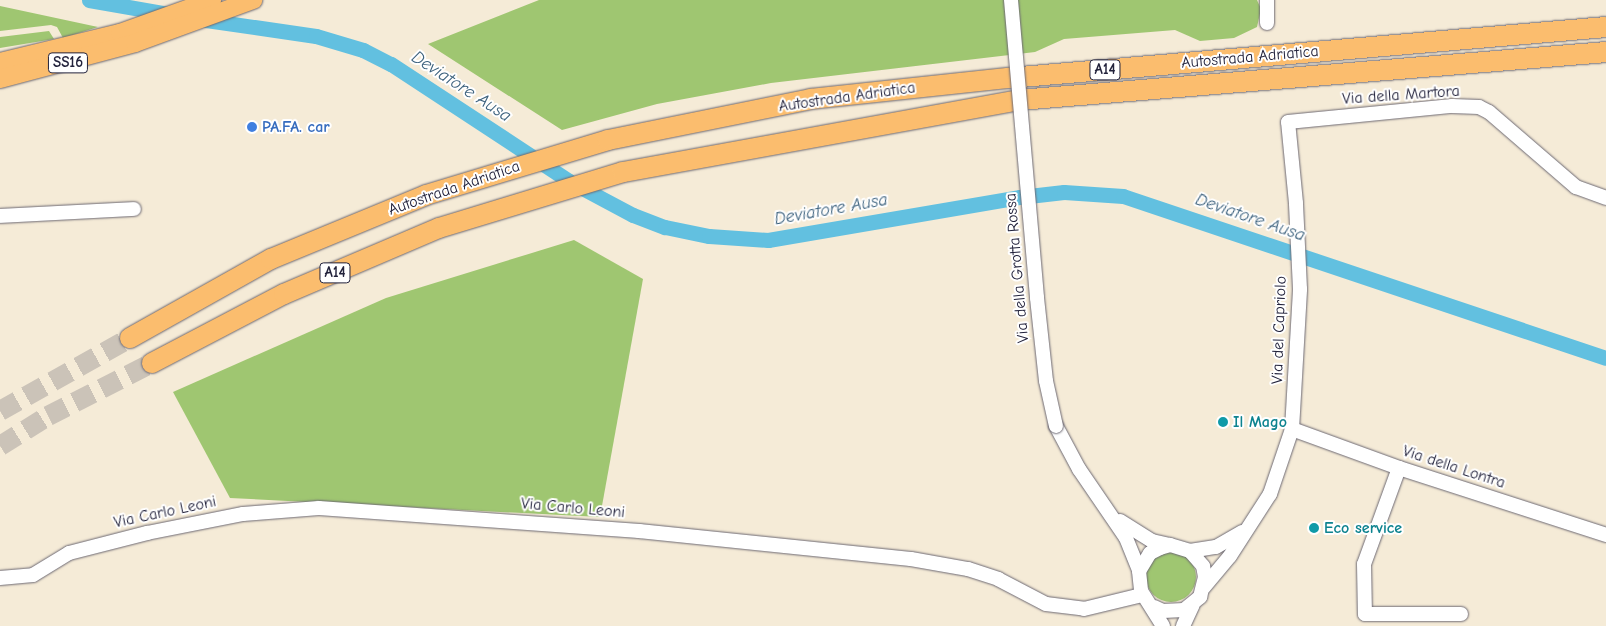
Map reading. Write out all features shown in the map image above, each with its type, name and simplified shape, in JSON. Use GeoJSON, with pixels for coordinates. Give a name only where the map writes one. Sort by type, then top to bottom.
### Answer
{"type":"FeatureCollection","features":[{"type":"Feature","properties":{"kind":"highway","name":"Autostrada Adriatica"},"geometry":{"type":"LineString","coordinates":[[130,338],[271,259],[426,195],[489,174],[608,140],[810,99],[1009,78],[1606,27]]}},
{"type":"Feature","properties":{"kind":"highway","name":"Autostrada Adriatica"},"geometry":{"type":"LineString","coordinates":[[152,363],[284,294],[439,228],[623,172],[1019,100],[1606,52]]}},
{"type":"Feature","properties":{"kind":"main road","name":"SS16"},"geometry":{"type":"LineString","coordinates":[[0,62],[120,33],[212,0]]}},
{"type":"Feature","properties":{"kind":"main road","name":"SS16"},"geometry":{"type":"LineString","coordinates":[[0,79],[135,43],[253,0]]}},
{"type":"Feature","properties":{"kind":"street","name":"Via della Grotta Rossa"},"geometry":{"type":"LineString","coordinates":[[1012,0],[1037,298],[1046,381],[1056,426],[1084,476],[1113,516],[1135,555],[1139,570]]}},
{"type":"Feature","properties":{"kind":"street"},"geometry":{"type":"LineString","coordinates":[[1267,0],[1267,23]]}},
{"type":"Feature","properties":{"kind":"street","name":"Via della Martora"},"geometry":{"type":"LineString","coordinates":[[1288,122],[1452,106],[1479,107],[1489,112],[1576,187],[1606,198]]}},
{"type":"Feature","properties":{"kind":"street","name":"Via del Capriolo"},"geometry":{"type":"LineString","coordinates":[[1204,587],[1230,556],[1270,494],[1292,429],[1299,280],[1296,203],[1288,122]]}},
{"type":"Feature","properties":{"kind":"street"},"geometry":{"type":"LineString","coordinates":[[0,216],[134,209]]}},
{"type":"Feature","properties":{"kind":"street","name":"Via della Lontra"},"geometry":{"type":"LineString","coordinates":[[1292,429],[1399,468],[1606,535]]}},
{"type":"Feature","properties":{"kind":"street"},"geometry":{"type":"LineString","coordinates":[[1399,468],[1364,564],[1365,614],[1461,614]]}},
{"type":"Feature","properties":{"kind":"street","name":"Via Carlo Leoni"},"geometry":{"type":"LineString","coordinates":[[0,578],[33,575],[69,553],[147,533],[243,514],[319,508],[639,531],[911,559],[968,569],[998,579],[1046,604],[1084,609],[1142,594]]}},
{"type":"Feature","properties":{"kind":"street","name":"Via della Grotta Rossa"},"geometry":{"type":"LineString","coordinates":[[1113,516],[1135,532],[1170,545]]}},
{"type":"Feature","properties":{"kind":"street","name":"Via del Capriolo"},"geometry":{"type":"LineString","coordinates":[[1190,551],[1216,547],[1247,529]]}},
{"type":"Feature","properties":{"kind":"street"},"geometry":{"type":"LineString","coordinates":[[1163,626],[1154,607],[1142,594],[1139,570],[1150,553],[1170,545],[1190,551],[1203,566],[1204,587],[1183,626]]}},
{"type":"Feature","properties":{"kind":"street"},"geometry":{"type":"LineString","coordinates":[[1154,607],[1174,612],[1193,605]]}},
{"type":"Feature","properties":{"kind":"green space"},"geometry":{"type":"Polygon","coordinates":[[[539,0],[1257,0],[1261,9],[1257,27],[1234,38],[1200,41],[1175,30],[1064,39],[1035,52],[771,83],[657,104],[562,130],[428,44],[539,0]]]}},
{"type":"Feature","properties":{"kind":"green space"},"geometry":{"type":"Polygon","coordinates":[[[0,6],[98,27],[63,38],[57,27],[51,25],[0,31],[0,6]]]}},
{"type":"Feature","properties":{"kind":"green space"},"geometry":{"type":"Polygon","coordinates":[[[49,31],[54,39],[0,48],[0,37],[49,31]]]}},
{"type":"Feature","properties":{"kind":"green space"},"geometry":{"type":"Polygon","coordinates":[[[574,240],[643,279],[600,517],[230,498],[173,392],[386,298],[574,240]]]}},
{"type":"Feature","properties":{"kind":"green space"},"geometry":{"type":"Polygon","coordinates":[[[1171,552],[1189,559],[1196,577],[1189,595],[1171,602],[1153,595],[1146,577],[1153,559],[1171,552]]]}},
{"type":"Feature","properties":{"kind":"waterway","name":"Deviatore Ausa"},"geometry":{"type":"LineString","coordinates":[[89,0],[174,15]]}},
{"type":"Feature","properties":{"kind":"waterway","name":"Deviatore Ausa"},"geometry":{"type":"LineString","coordinates":[[199,19],[316,36],[363,50],[391,64],[569,181],[633,215],[665,227],[709,236],[768,240],[1020,197],[1064,192],[1123,196],[1606,358]]}},
{"type":"Feature","properties":{"kind":"tunnel"},"geometry":{"type":"LineString","coordinates":[[0,411],[130,338]]}},
{"type":"Feature","properties":{"kind":"tunnel"},"geometry":{"type":"LineString","coordinates":[[0,446],[48,416],[152,363]]}},
{"type":"Feature","properties":{"kind":"place","name":"PA.FA. car"},"geometry":{"type":"Point","coordinates":[252,127]}},
{"type":"Feature","properties":{"kind":"place","name":"Il Mago"},"geometry":{"type":"Point","coordinates":[1223,422]}},
{"type":"Feature","properties":{"kind":"place","name":"Eco service"},"geometry":{"type":"Point","coordinates":[1314,528]}}]}
